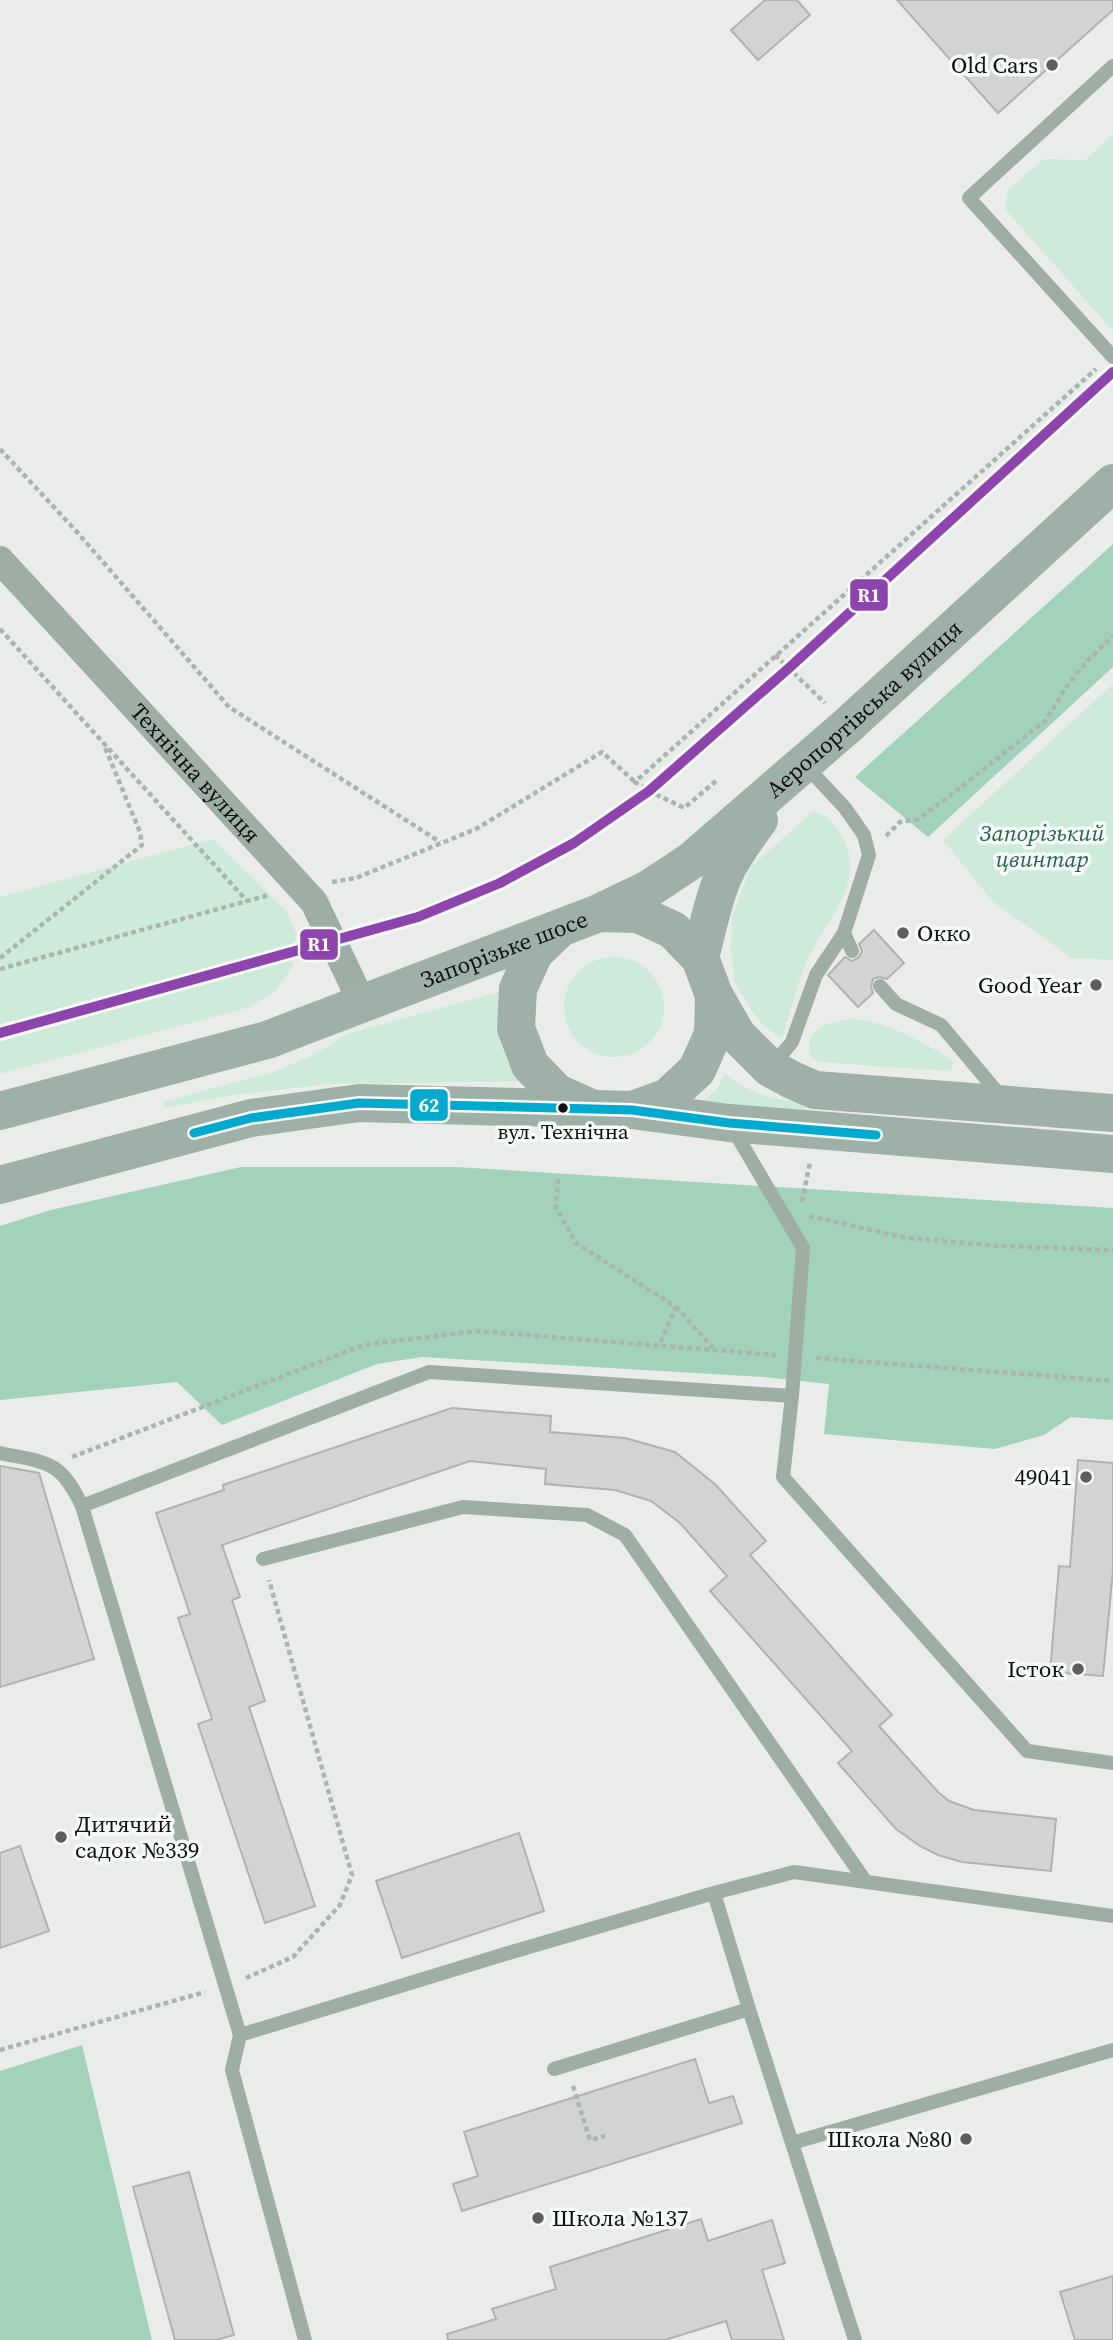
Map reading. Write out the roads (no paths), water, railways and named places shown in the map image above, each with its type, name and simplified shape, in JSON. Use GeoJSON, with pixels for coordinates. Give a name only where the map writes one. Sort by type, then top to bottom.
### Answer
{"type":"FeatureCollection","features":[{"type":"Feature","properties":{"kind":"main road","name":"Аеропортівська вулиця"},"geometry":{"type":"LineString","coordinates":[[599,912],[647,890],[691,860],[805,764],[1113,483]]}},
{"type":"Feature","properties":{"kind":"main road"},"geometry":{"type":"LineString","coordinates":[[700,958],[723,877],[736,853],[768,808],[805,764]]}},
{"type":"Feature","properties":{"kind":"main road","name":"Запорізьке шосе"},"geometry":{"type":"LineString","coordinates":[[0,1111],[267,1040],[599,912],[638,914],[673,930],[700,958],[714,995],[737,1035],[770,1068],[815,1090],[1108,1110]]}},
{"type":"Feature","properties":{"kind":"main road"},"geometry":{"type":"LineString","coordinates":[[562,926],[534,953],[518,989],[516,1028],[530,1065],[557,1093],[593,1109]]}},
{"type":"Feature","properties":{"kind":"main road"},"geometry":{"type":"LineString","coordinates":[[632,1110],[668,1097],[697,1070],[713,1034],[714,995]]}},
{"type":"Feature","properties":{"kind":"main road"},"geometry":{"type":"LineString","coordinates":[[0,1185],[251,1118],[359,1103],[632,1110],[729,1124],[1113,1154]]}},
{"type":"Feature","properties":{"kind":"street","name":"Технічна вулиця"},"geometry":{"type":"LineString","coordinates":[[0,560],[314,902],[363,1005]]}},
{"type":"Feature","properties":{"kind":"lane"},"geometry":{"type":"LineString","coordinates":[[1112,356],[969,198],[1113,66]]}},
{"type":"Feature","properties":{"kind":"lane"},"geometry":{"type":"LineString","coordinates":[[770,1068],[792,1042],[816,975],[844,933],[869,855],[864,835],[845,808],[805,764]]}},
{"type":"Feature","properties":{"kind":"lane"},"geometry":{"type":"LineString","coordinates":[[844,933],[852,951]]}},
{"type":"Feature","properties":{"kind":"lane"},"geometry":{"type":"LineString","coordinates":[[880,986],[896,1004],[941,1025],[1008,1105]]}},
{"type":"Feature","properties":{"kind":"lane"},"geometry":{"type":"LineString","coordinates":[[729,1124],[803,1248],[783,1477],[1027,1751],[1113,1763]]}},
{"type":"Feature","properties":{"kind":"lane"},"geometry":{"type":"LineString","coordinates":[[82,1506],[429,1371],[792,1396]]}},
{"type":"Feature","properties":{"kind":"lane"},"geometry":{"type":"LineString","coordinates":[[0,1453],[51,1465],[71,1482],[82,1506],[240,2035],[232,2070],[305,2340]]}},
{"type":"Feature","properties":{"kind":"lane"},"geometry":{"type":"LineString","coordinates":[[263,1559],[463,1507],[587,1515],[625,1535],[866,1882]]}},
{"type":"Feature","properties":{"kind":"lane"},"geometry":{"type":"LineString","coordinates":[[240,2035],[714,1893],[794,1872],[1113,1916],[1113,1909]]}},
{"type":"Feature","properties":{"kind":"lane"},"geometry":{"type":"LineString","coordinates":[[714,1893],[855,2340]]}},
{"type":"Feature","properties":{"kind":"lane"},"geometry":{"type":"LineString","coordinates":[[560,2067],[749,2009]]}},
{"type":"Feature","properties":{"kind":"lane"},"geometry":{"type":"LineString","coordinates":[[792,2143],[1113,2050]]}},
{"type":"Feature","properties":{"kind":"place","name":"Old Cars"},"geometry":{"type":"Point","coordinates":[1052,65]}},
{"type":"Feature","properties":{"kind":"place","name":"Окко"},"geometry":{"type":"Point","coordinates":[903,933]}},
{"type":"Feature","properties":{"kind":"place","name":"Good Year"},"geometry":{"type":"Point","coordinates":[1096,985]}},
{"type":"Feature","properties":{"kind":"place","name":"вул. Технічна"},"geometry":{"type":"Point","coordinates":[563,1108]}},
{"type":"Feature","properties":{"kind":"place","name":"49041"},"geometry":{"type":"Point","coordinates":[1086,1477]}},
{"type":"Feature","properties":{"kind":"place","name":"Істок"},"geometry":{"type":"Point","coordinates":[1078,1669]}},
{"type":"Feature","properties":{"kind":"place","name":"Дитячий садок №339"},"geometry":{"type":"Point","coordinates":[61,1837]}},
{"type":"Feature","properties":{"kind":"place","name":"Школа №80"},"geometry":{"type":"Point","coordinates":[966,2139]}},
{"type":"Feature","properties":{"kind":"place","name":"Школа №137"},"geometry":{"type":"Point","coordinates":[538,2218]}},
{"type":"Feature","properties":{"kind":"park label","name":"Запорізький цвинтар"},"geometry":{"type":"Point","coordinates":[1042,846]}}]}
